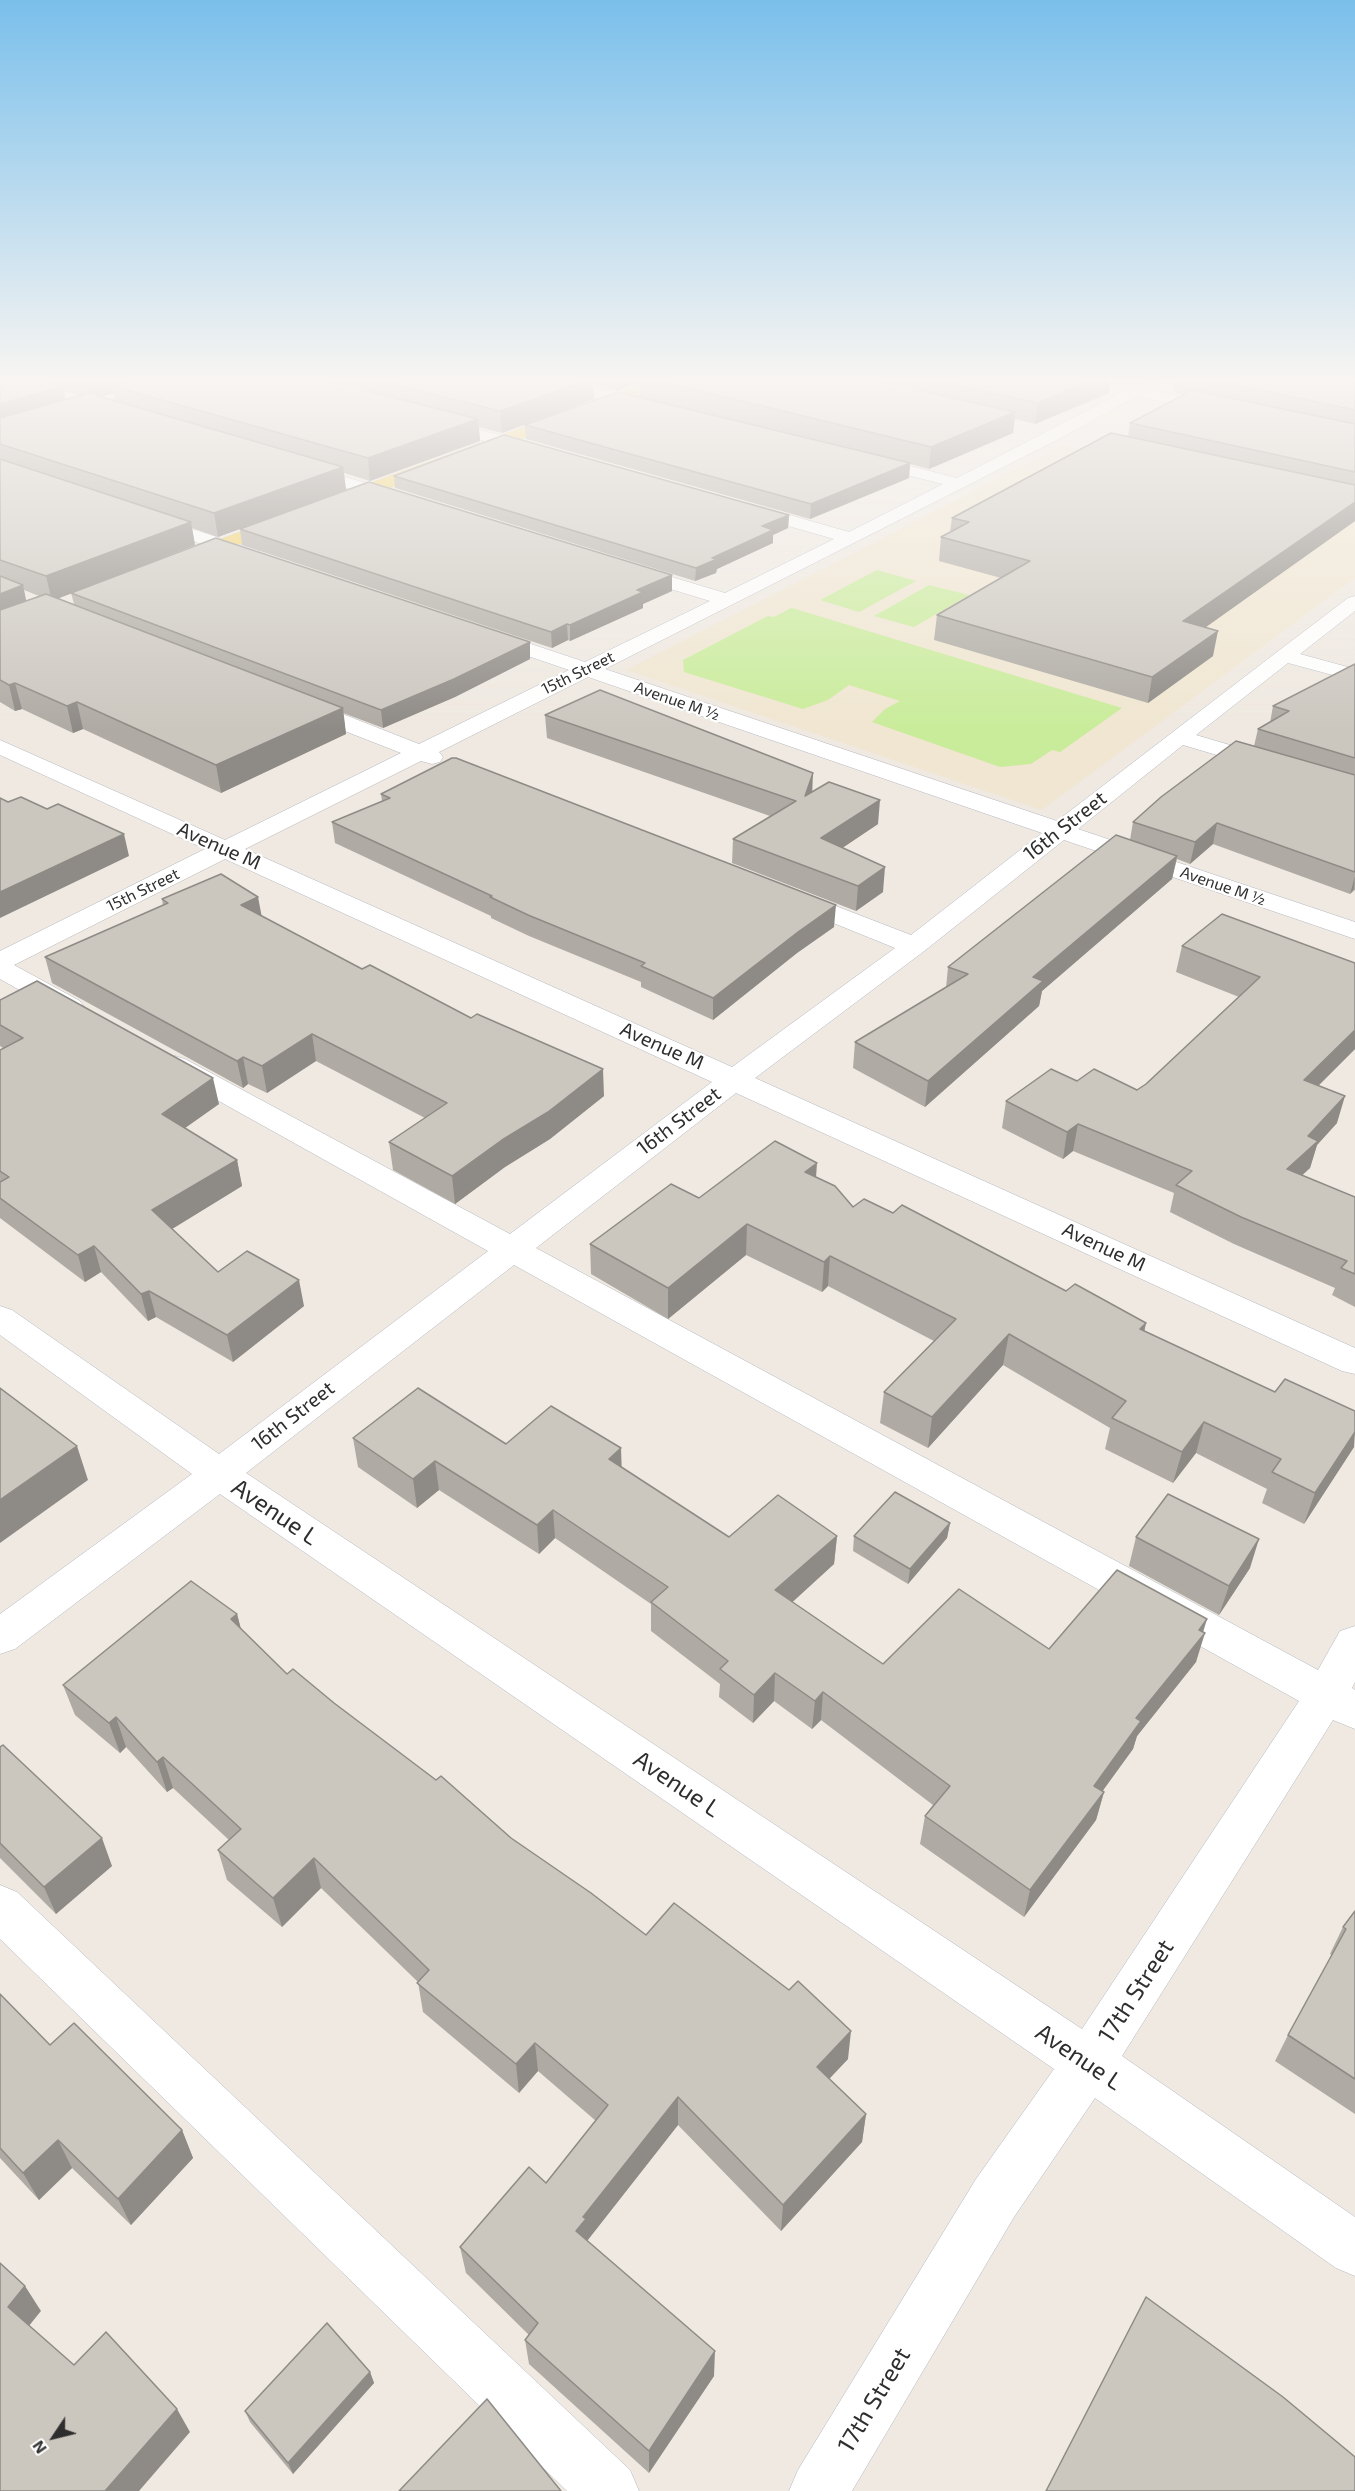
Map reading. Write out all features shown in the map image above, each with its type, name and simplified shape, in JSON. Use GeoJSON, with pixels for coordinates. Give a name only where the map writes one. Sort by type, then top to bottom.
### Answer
{"type":"FeatureCollection","features":[{"type":"Feature","properties":{"kind":"main road"},"geometry":{"type":"LineString","coordinates":[[317,509],[348,497]]}},
{"type":"Feature","properties":{"kind":"main road"},"geometry":{"type":"LineString","coordinates":[[166,566],[296,517]]}},
{"type":"Feature","properties":{"kind":"street"},"geometry":{"type":"LineString","coordinates":[[397,497],[415,503]]}},
{"type":"Feature","properties":{"kind":"street","name":"15th Street"},"geometry":{"type":"LineString","coordinates":[[0,961],[930,497]]}},
{"type":"Feature","properties":{"kind":"street"},"geometry":{"type":"LineString","coordinates":[[729,504],[851,538]]}},
{"type":"Feature","properties":{"kind":"street"},"geometry":{"type":"LineString","coordinates":[[134,515],[274,562]]}},
{"type":"Feature","properties":{"kind":"street"},"geometry":{"type":"LineString","coordinates":[[615,566],[727,600]]}},
{"type":"Feature","properties":{"kind":"street","name":"16th Street"},"geometry":{"type":"LineString","coordinates":[[0,1637],[219,1473],[735,1078],[914,946],[1179,737],[1355,602]]}},
{"type":"Feature","properties":{"kind":"street","name":"Avenue M ½"},"geometry":{"type":"LineString","coordinates":[[474,632],[1355,932]]}},
{"type":"Feature","properties":{"kind":"street"},"geometry":{"type":"LineString","coordinates":[[1284,656],[1355,675]]}},
{"type":"Feature","properties":{"kind":"street"},"geometry":{"type":"LineString","coordinates":[[287,700],[453,765]]}},
{"type":"Feature","properties":{"kind":"street"},"geometry":{"type":"LineString","coordinates":[[1179,737],[1355,789]]}},
{"type":"Feature","properties":{"kind":"street","name":"Avenue M"},"geometry":{"type":"LineString","coordinates":[[0,747],[735,1078],[1355,1362]]}},
{"type":"Feature","properties":{"kind":"street"},"geometry":{"type":"LineString","coordinates":[[771,890],[914,946]]}},
{"type":"Feature","properties":{"kind":"street"},"geometry":{"type":"LineString","coordinates":[[0,968],[93,1020]]}},
{"type":"Feature","properties":{"kind":"street"},"geometry":{"type":"LineString","coordinates":[[145,1048],[509,1250],[1340,1703]]}},
{"type":"Feature","properties":{"kind":"street","name":"Avenue L"},"geometry":{"type":"LineString","coordinates":[[0,1318],[219,1473],[1089,2063],[1355,2248]]}},
{"type":"Feature","properties":{"kind":"street","name":"17th Street"},"geometry":{"type":"LineString","coordinates":[[819,2491],[995,2198],[1340,1703],[1355,1643]]}},
{"type":"Feature","properties":{"kind":"street"},"geometry":{"type":"LineString","coordinates":[[0,1907],[609,2491]]}},
{"type":"Feature","properties":{"kind":"shaded area"},"geometry":{"type":"Polygon","coordinates":[[[962,497],[1291,497],[1355,512],[1355,578],[1042,810],[626,670],[962,497]]]}},
{"type":"Feature","properties":{"kind":"green space"},"geometry":{"type":"Polygon","coordinates":[[[877,570],[916,581],[859,612],[820,600],[877,570]]]}},
{"type":"Feature","properties":{"kind":"green space"},"geometry":{"type":"Polygon","coordinates":[[[929,585],[969,595],[914,627],[874,616],[929,585]]]}},
{"type":"Feature","properties":{"kind":"green space"},"geometry":{"type":"Polygon","coordinates":[[[791,608],[1122,708],[1060,752],[1052,750],[1031,764],[1000,767],[872,722],[885,709],[900,701],[849,685],[828,700],[803,709],[684,672],[683,660],[768,616],[774,617],[791,608]]]}},
{"type":"Feature","properties":{"kind":"building"},"geometry":{"type":"Polygon","coordinates":[[[0,497],[116,497],[191,522],[46,576],[0,560],[0,497]]]}},
{"type":"Feature","properties":{"kind":"building"},"geometry":{"type":"Polygon","coordinates":[[[165,497],[258,497],[214,513],[165,497]]]}},
{"type":"Feature","properties":{"kind":"building"},"geometry":{"type":"Polygon","coordinates":[[[327,497],[419,497],[672,575],[637,590],[643,592],[551,632],[240,529],[327,497]]]}},
{"type":"Feature","properties":{"kind":"building"},"geometry":{"type":"Polygon","coordinates":[[[464,497],[726,497],[789,515],[762,526],[773,530],[712,558],[717,559],[696,568],[464,497]]]}},
{"type":"Feature","properties":{"kind":"building"},"geometry":{"type":"Polygon","coordinates":[[[787,497],[827,497],[811,504],[787,497]]]}},
{"type":"Feature","properties":{"kind":"building"},"geometry":{"type":"Polygon","coordinates":[[[991,497],[1355,497],[1355,502],[1183,621],[1218,631],[1152,677],[937,615],[1030,561],[941,537],[969,522],[952,518],[991,497]]]}},
{"type":"Feature","properties":{"kind":"building"},"geometry":{"type":"Polygon","coordinates":[[[216,538],[530,642],[454,679],[381,710],[71,593],[216,538]]]}},
{"type":"Feature","properties":{"kind":"building"},"geometry":{"type":"Polygon","coordinates":[[[0,576],[23,585],[0,594],[0,576]]]}},
{"type":"Feature","properties":{"kind":"building"},"geometry":{"type":"Polygon","coordinates":[[[46,594],[343,708],[216,765],[77,702],[67,706],[15,683],[9,685],[0,680],[0,610],[46,594]]]}},
{"type":"Feature","properties":{"kind":"building"},"geometry":{"type":"Polygon","coordinates":[[[1355,664],[1355,758],[1258,729],[1289,711],[1273,706],[1355,664]]]}},
{"type":"Feature","properties":{"kind":"building"},"geometry":{"type":"Polygon","coordinates":[[[600,690],[813,773],[805,796],[829,782],[880,800],[821,838],[885,867],[858,886],[733,839],[796,801],[545,715],[600,690]]]}},
{"type":"Feature","properties":{"kind":"building"},"geometry":{"type":"Polygon","coordinates":[[[1236,741],[1355,775],[1355,872],[1217,823],[1195,842],[1133,822],[1161,797],[1236,741]]]}},
{"type":"Feature","properties":{"kind":"building"},"geometry":{"type":"Polygon","coordinates":[[[452,758],[836,905],[713,998],[641,966],[645,963],[528,915],[332,822],[390,798],[381,794],[452,758]]]}},
{"type":"Feature","properties":{"kind":"building"},"geometry":{"type":"Polygon","coordinates":[[[21,797],[47,809],[58,804],[124,834],[0,892],[0,798],[8,802],[21,797]]]}},
{"type":"Feature","properties":{"kind":"building"},"geometry":{"type":"Polygon","coordinates":[[[1116,835],[1177,856],[1033,977],[1043,981],[928,1081],[855,1042],[968,974],[948,967],[1116,835]]]}},
{"type":"Feature","properties":{"kind":"building"},"geometry":{"type":"Polygon","coordinates":[[[221,874],[258,897],[241,905],[362,969],[370,965],[471,1018],[477,1014],[603,1069],[548,1112],[502,1140],[452,1176],[389,1142],[447,1103],[312,1034],[262,1066],[243,1057],[237,1061],[45,957],[168,903],[162,899],[221,874]]]}},
{"type":"Feature","properties":{"kind":"building"},"geometry":{"type":"Polygon","coordinates":[[[1222,914],[1355,963],[1355,1030],[1304,1080],[1345,1096],[1308,1136],[1318,1141],[1287,1169],[1355,1197],[1355,1274],[1341,1268],[1347,1261],[1241,1217],[1176,1185],[1192,1171],[1078,1124],[1067,1132],[1006,1101],[1051,1069],[1077,1081],[1094,1069],[1137,1090],[1146,1084],[1260,977],[1182,946],[1222,914]]]}},
{"type":"Feature","properties":{"kind":"building"},"geometry":{"type":"Polygon","coordinates":[[[37,981],[213,1078],[162,1114],[237,1160],[152,1210],[218,1272],[247,1251],[299,1280],[227,1335],[149,1291],[141,1294],[94,1246],[78,1255],[0,1198],[0,1182],[9,1177],[0,1171],[0,1050],[23,1038],[0,1025],[0,1000],[37,981]]]}},
{"type":"Feature","properties":{"kind":"building"},"geometry":{"type":"Polygon","coordinates":[[[775,1141],[817,1163],[805,1172],[835,1186],[853,1207],[864,1199],[893,1213],[902,1205],[1066,1291],[1075,1284],[1146,1323],[1140,1329],[1275,1392],[1285,1379],[1355,1411],[1355,1432],[1315,1493],[1272,1472],[1281,1459],[1204,1422],[1182,1452],[1112,1418],[1126,1401],[1009,1334],[932,1417],[884,1392],[956,1319],[830,1256],[824,1262],[747,1224],[668,1288],[590,1244],[671,1184],[699,1198],[775,1141]]]}},
{"type":"Feature","properties":{"kind":"building"},"geometry":{"type":"Polygon","coordinates":[[[0,1388],[77,1446],[0,1500],[0,1388]]]}},
{"type":"Feature","properties":{"kind":"building"},"geometry":{"type":"Polygon","coordinates":[[[418,1388],[506,1444],[551,1406],[621,1448],[609,1459],[729,1537],[778,1495],[837,1536],[775,1590],[883,1664],[959,1589],[1049,1649],[1117,1570],[1207,1619],[1199,1630],[1205,1633],[1136,1718],[1141,1721],[1094,1786],[1104,1792],[1030,1890],[925,1816],[950,1786],[823,1692],[815,1701],[775,1673],[754,1695],[720,1669],[728,1661],[651,1602],[668,1587],[553,1510],[537,1525],[435,1461],[413,1479],[353,1438],[418,1388]]]}},
{"type":"Feature","properties":{"kind":"building"},"geometry":{"type":"Polygon","coordinates":[[[895,1492],[950,1523],[910,1569],[854,1536],[895,1492]]]}},
{"type":"Feature","properties":{"kind":"building"},"geometry":{"type":"Polygon","coordinates":[[[1168,1494],[1259,1539],[1229,1586],[1136,1537],[1168,1494]]]}},
{"type":"Feature","properties":{"kind":"building"},"geometry":{"type":"Polygon","coordinates":[[[191,1581],[237,1614],[231,1619],[287,1674],[293,1669],[436,1780],[441,1776],[511,1838],[591,1893],[646,1935],[674,1903],[789,1990],[798,1981],[851,2031],[817,2067],[866,2114],[783,2205],[678,2097],[583,2217],[586,2219],[576,2231],[715,2351],[649,2451],[525,2340],[538,2323],[460,2247],[529,2167],[546,2183],[608,2105],[535,2043],[516,2064],[417,1983],[429,1970],[314,1858],[273,1898],[218,1850],[241,1829],[163,1757],[157,1762],[116,1717],[109,1723],[63,1685],[191,1581]]]}},
{"type":"Feature","properties":{"kind":"building"},"geometry":{"type":"Polygon","coordinates":[[[3,1745],[102,1838],[44,1887],[0,1843],[0,1747],[3,1745]]]}},
{"type":"Feature","properties":{"kind":"building"},"geometry":{"type":"Polygon","coordinates":[[[1355,1911],[1355,2079],[1288,2035],[1346,1929],[1343,1927],[1355,1911]]]}},
{"type":"Feature","properties":{"kind":"building"},"geometry":{"type":"Polygon","coordinates":[[[0,1994],[50,2045],[74,2023],[182,2130],[118,2199],[58,2140],[23,2173],[0,2148],[0,1994]]]}},
{"type":"Feature","properties":{"kind":"building"},"geometry":{"type":"Polygon","coordinates":[[[0,2263],[25,2286],[8,2307],[74,2365],[106,2332],[177,2409],[105,2491],[0,2491],[0,2263]]]}},
{"type":"Feature","properties":{"kind":"building"},"geometry":{"type":"Polygon","coordinates":[[[1146,2297],[1283,2397],[1355,2457],[1355,2491],[1046,2491],[1146,2297]]]}},
{"type":"Feature","properties":{"kind":"building"},"geometry":{"type":"Polygon","coordinates":[[[327,2323],[370,2372],[288,2463],[245,2411],[327,2323]]]}},
{"type":"Feature","properties":{"kind":"building"},"geometry":{"type":"Polygon","coordinates":[[[487,2399],[561,2491],[399,2491],[487,2399]]]}}]}
